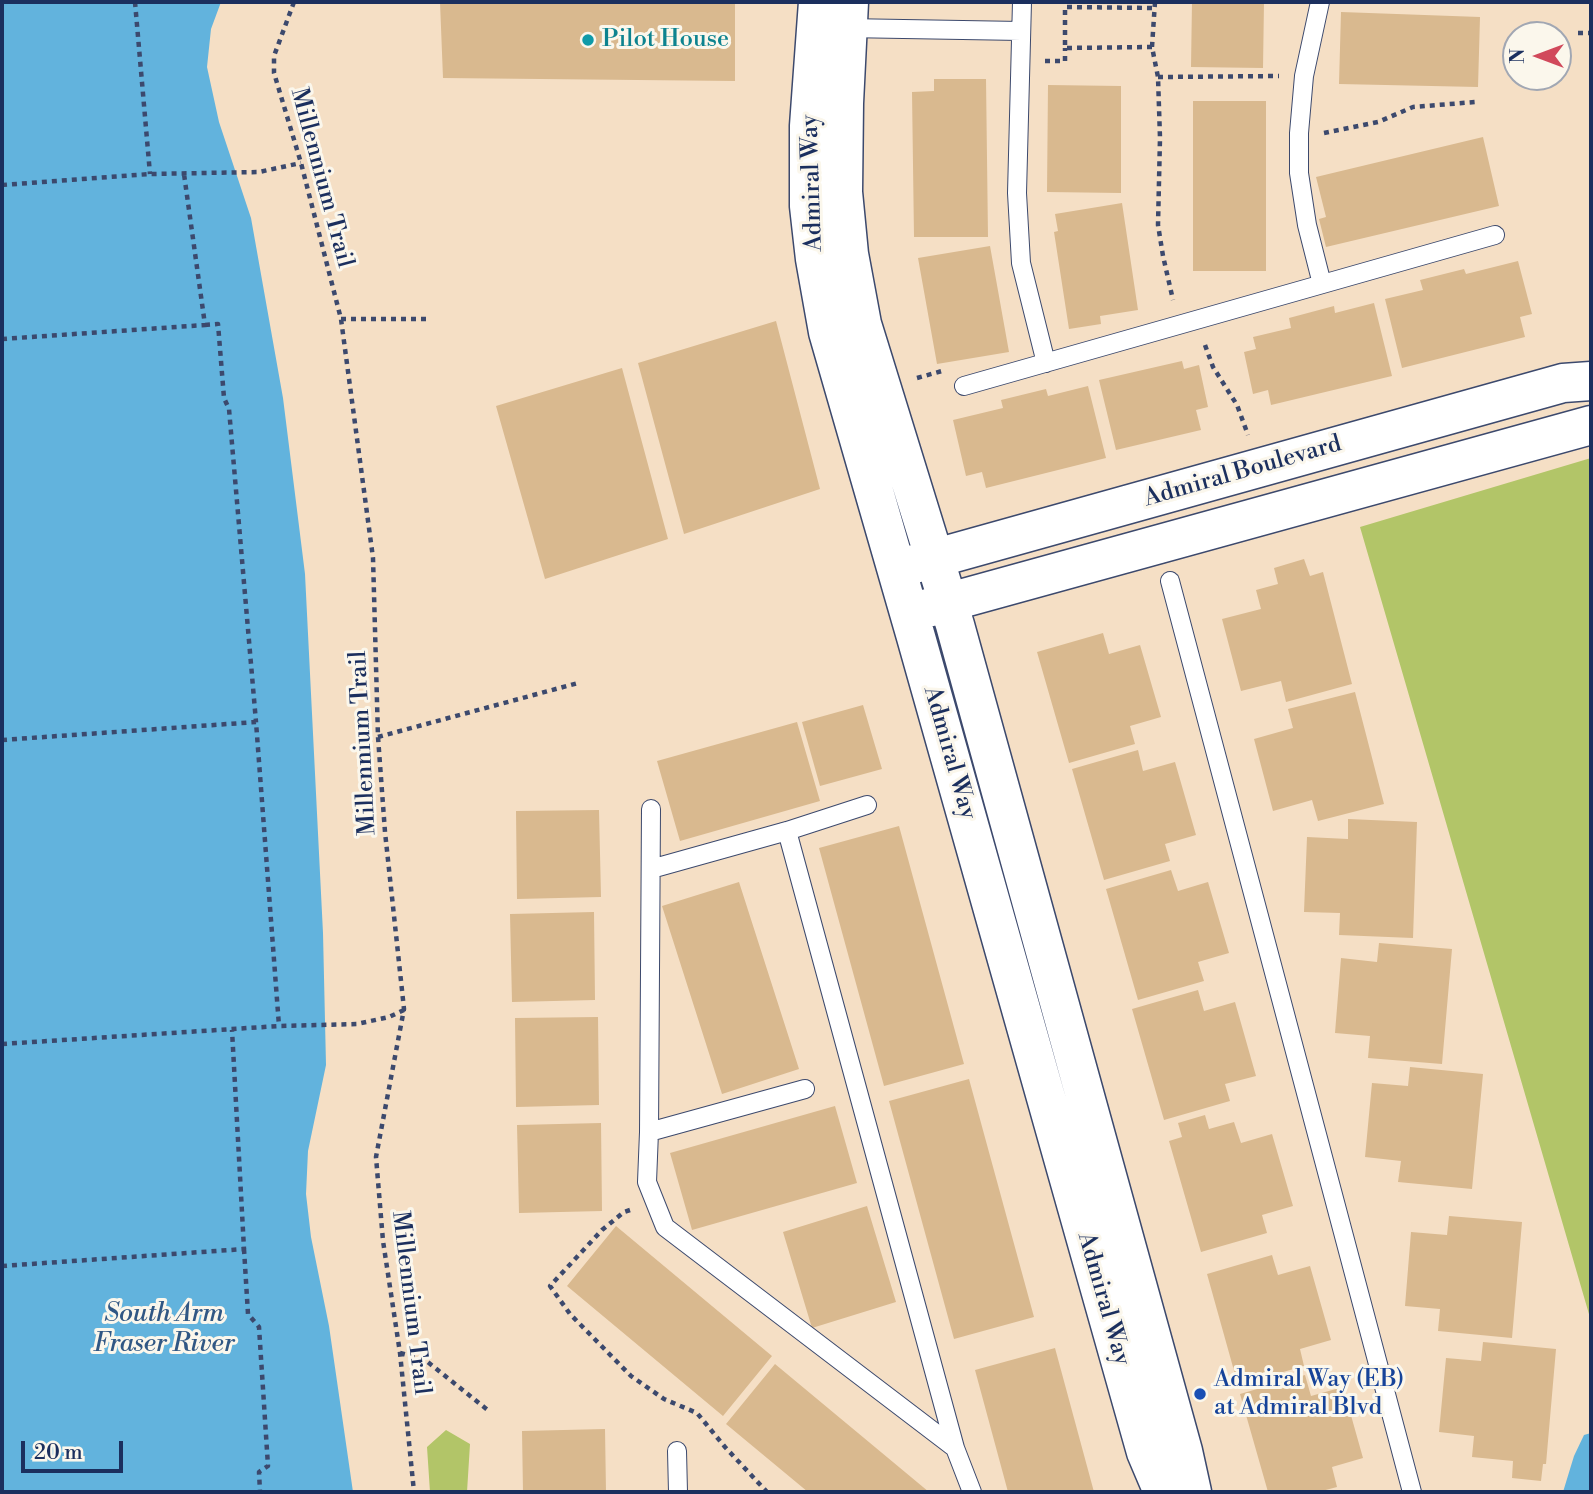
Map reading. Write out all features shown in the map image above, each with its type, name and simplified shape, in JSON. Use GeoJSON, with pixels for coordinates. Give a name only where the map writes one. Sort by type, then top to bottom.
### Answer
{"type":"FeatureCollection","features":[{"type":"Feature","properties":{"kind":"street","name":"Admiral Way"},"geometry":{"type":"LineString","coordinates":[[833,15],[809,126],[809,206],[862,324],[935,558],[1183,1451],[1192,1492]]}},
{"type":"Feature","properties":{"kind":"street","name":"Admiral Way"},"geometry":{"type":"LineString","coordinates":[[832,256],[828,332],[1146,1452],[1163,1492]]}},
{"type":"Feature","properties":{"kind":"street","name":"Admiral Boulevard"},"geometry":{"type":"LineString","coordinates":[[897,569],[1563,383],[1591,381]]}},
{"type":"Feature","properties":{"kind":"street","name":"Admiral Boulevard"},"geometry":{"type":"LineString","coordinates":[[908,613],[1591,425]]}},
{"type":"Feature","properties":{"kind":"lane"},"geometry":{"type":"LineString","coordinates":[[1022,2],[1017,193],[1021,263],[1046,363]]}},
{"type":"Feature","properties":{"kind":"lane"},"geometry":{"type":"LineString","coordinates":[[1320,2],[1304,76],[1299,173],[1307,225],[1322,284]]}},
{"type":"Feature","properties":{"kind":"lane"},"geometry":{"type":"LineString","coordinates":[[833,15],[1021,31]]}},
{"type":"Feature","properties":{"kind":"lane"},"geometry":{"type":"LineString","coordinates":[[964,386],[1494,235]]}},
{"type":"Feature","properties":{"kind":"lane"},"geometry":{"type":"LineString","coordinates":[[1170,581],[1412,1492]]}},
{"type":"Feature","properties":{"kind":"lane"},"geometry":{"type":"LineString","coordinates":[[651,869],[867,806]]}},
{"type":"Feature","properties":{"kind":"lane"},"geometry":{"type":"LineString","coordinates":[[651,809],[647,1182],[665,1227],[954,1448]]}},
{"type":"Feature","properties":{"kind":"lane"},"geometry":{"type":"LineString","coordinates":[[787,831],[954,1448],[972,1492]]}},
{"type":"Feature","properties":{"kind":"lane"},"geometry":{"type":"LineString","coordinates":[[649,1132],[805,1089]]}},
{"type":"Feature","properties":{"kind":"lane"},"geometry":{"type":"LineString","coordinates":[[677,1451],[678,1492]]}},
{"type":"Feature","properties":{"kind":"path"},"geometry":{"type":"LineString","coordinates":[[135,2],[150,174]]}},
{"type":"Feature","properties":{"kind":"path","name":"Millennium Trail"},"geometry":{"type":"LineString","coordinates":[[295,2],[274,56],[274,73],[301,163],[341,319],[373,558],[378,737],[404,1009],[376,1157],[383,1241],[400,1353],[414,1492]]}},
{"type":"Feature","properties":{"kind":"path"},"geometry":{"type":"LineString","coordinates":[[1154,2],[1152,47],[1158,77],[1160,138],[1158,225],[1163,256],[1187,323],[1237,405],[1249,438]]}},
{"type":"Feature","properties":{"kind":"path"},"geometry":{"type":"LineString","coordinates":[[1152,47],[1065,47],[1065,7],[1153,8]]}},
{"type":"Feature","properties":{"kind":"path"},"geometry":{"type":"LineString","coordinates":[[1578,33],[1591,33]]}},
{"type":"Feature","properties":{"kind":"path"},"geometry":{"type":"LineString","coordinates":[[1158,77],[1304,76]]}},
{"type":"Feature","properties":{"kind":"path"},"geometry":{"type":"LineString","coordinates":[[1299,133],[1329,133],[1378,122],[1413,107],[1475,102]]}},
{"type":"Feature","properties":{"kind":"path"},"geometry":{"type":"LineString","coordinates":[[2,185],[150,174],[258,172],[301,163]]}},
{"type":"Feature","properties":{"kind":"path"},"geometry":{"type":"LineString","coordinates":[[184,174],[205,325]]}},
{"type":"Feature","properties":{"kind":"path"},"geometry":{"type":"LineString","coordinates":[[341,319],[428,320]]}},
{"type":"Feature","properties":{"kind":"path"},"geometry":{"type":"LineString","coordinates":[[2,339],[218,324],[224,398],[229,409],[279,1026]]}},
{"type":"Feature","properties":{"kind":"path"},"geometry":{"type":"LineString","coordinates":[[378,737],[578,683]]}},
{"type":"Feature","properties":{"kind":"path"},"geometry":{"type":"LineString","coordinates":[[2,740],[256,722]]}},
{"type":"Feature","properties":{"kind":"path"},"geometry":{"type":"LineString","coordinates":[[2,1044],[279,1026],[357,1024],[389,1017],[404,1009]]}},
{"type":"Feature","properties":{"kind":"path"},"geometry":{"type":"LineString","coordinates":[[232,1030],[248,1314],[258,1327],[260,1341],[268,1466],[259,1472],[260,1492]]}},
{"type":"Feature","properties":{"kind":"path"},"geometry":{"type":"LineString","coordinates":[[655,1202],[624,1212],[602,1230],[550,1286],[570,1314],[631,1376],[664,1399],[697,1413],[767,1492]]}},
{"type":"Feature","properties":{"kind":"path"},"geometry":{"type":"LineString","coordinates":[[2,1266],[244,1249]]}},
{"type":"Feature","properties":{"kind":"path"},"geometry":{"type":"LineString","coordinates":[[400,1353],[424,1359],[489,1411]]}},
{"type":"Feature","properties":{"kind":"green space"},"geometry":{"type":"Polygon","coordinates":[[[1591,458],[1591,1321],[1360,527],[1591,458]]]}},
{"type":"Feature","properties":{"kind":"green space"},"geometry":{"type":"Polygon","coordinates":[[[446,1430],[470,1444],[467,1492],[430,1492],[427,1447],[446,1430]]]}},
{"type":"Feature","properties":{"kind":"water","name":"South Arm Fraser River"},"geometry":{"type":"Polygon","coordinates":[[[2,2],[221,2],[211,29],[207,67],[219,122],[251,218],[283,398],[305,574],[323,933],[326,1065],[308,1151],[306,1194],[311,1237],[329,1326],[353,1492],[2,1492],[2,2]]]}},
{"type":"Feature","properties":{"kind":"water"},"geometry":{"type":"Polygon","coordinates":[[[1591,1433],[1591,1492],[1563,1492],[1574,1456],[1584,1435],[1591,1433]]]}},
{"type":"Feature","properties":{"kind":"building","name":"Pilot House"},"geometry":{"type":"Polygon","coordinates":[[[440,2],[735,2],[735,81],[443,78],[440,2]]]}},
{"type":"Feature","properties":{"kind":"building"},"geometry":{"type":"Polygon","coordinates":[[[1192,2],[1264,2],[1263,68],[1191,67],[1192,2]]]}},
{"type":"Feature","properties":{"kind":"building"},"geometry":{"type":"Polygon","coordinates":[[[1341,12],[1480,17],[1478,87],[1339,84],[1341,12]]]}},
{"type":"Feature","properties":{"kind":"building"},"geometry":{"type":"Polygon","coordinates":[[[934,79],[986,79],[988,237],[914,237],[912,92],[934,91],[934,79]]]}},
{"type":"Feature","properties":{"kind":"building"},"geometry":{"type":"Polygon","coordinates":[[[1048,85],[1121,86],[1121,193],[1047,192],[1048,85]]]}},
{"type":"Feature","properties":{"kind":"building"},"geometry":{"type":"Polygon","coordinates":[[[1193,101],[1266,101],[1266,271],[1193,271],[1193,101]]]}},
{"type":"Feature","properties":{"kind":"building"},"geometry":{"type":"Polygon","coordinates":[[[1483,137],[1499,206],[1326,247],[1319,219],[1326,217],[1316,177],[1483,137]]]}},
{"type":"Feature","properties":{"kind":"building"},"geometry":{"type":"Polygon","coordinates":[[[1122,203],[1138,310],[1100,316],[1101,324],[1069,329],[1054,232],[1058,231],[1055,214],[1122,203]]]}},
{"type":"Feature","properties":{"kind":"building"},"geometry":{"type":"Polygon","coordinates":[[[990,246],[1009,352],[937,364],[918,258],[990,246]]]}},
{"type":"Feature","properties":{"kind":"building"},"geometry":{"type":"Polygon","coordinates":[[[1518,261],[1532,314],[1520,317],[1525,337],[1402,368],[1385,299],[1423,290],[1420,280],[1464,269],[1466,274],[1518,261]]]}},
{"type":"Feature","properties":{"kind":"building"},"geometry":{"type":"Polygon","coordinates":[[[1374,303],[1392,376],[1271,405],[1268,390],[1253,394],[1244,352],[1256,349],[1253,337],[1291,328],[1289,318],[1334,306],[1335,313],[1374,303]]]}},
{"type":"Feature","properties":{"kind":"building"},"geometry":{"type":"Polygon","coordinates":[[[776,321],[820,489],[684,534],[638,363],[776,321]]]}},
{"type":"Feature","properties":{"kind":"building"},"geometry":{"type":"Polygon","coordinates":[[[1182,361],[1184,369],[1199,365],[1208,407],[1196,410],[1201,430],[1116,450],[1099,380],[1182,361]]]}},
{"type":"Feature","properties":{"kind":"building"},"geometry":{"type":"Polygon","coordinates":[[[622,368],[668,539],[545,579],[496,406],[622,368]]]}},
{"type":"Feature","properties":{"kind":"building"},"geometry":{"type":"Polygon","coordinates":[[[1088,386],[1106,458],[986,488],[982,472],[966,476],[953,420],[1003,408],[1001,400],[1046,389],[1048,396],[1088,386]]]}},
{"type":"Feature","properties":{"kind":"building"},"geometry":{"type":"Polygon","coordinates":[[[1304,559],[1310,576],[1323,572],[1352,684],[1286,702],[1281,681],[1241,691],[1222,619],[1261,609],[1256,590],[1278,584],[1274,568],[1304,559]]]}},
{"type":"Feature","properties":{"kind":"building"},"geometry":{"type":"Polygon","coordinates":[[[1103,633],[1109,654],[1140,645],[1161,717],[1130,726],[1135,744],[1069,763],[1037,652],[1103,633]]]}},
{"type":"Feature","properties":{"kind":"building"},"geometry":{"type":"Polygon","coordinates":[[[1355,692],[1384,804],[1318,821],[1312,800],[1273,811],[1254,739],[1293,728],[1288,709],[1355,692]]]}},
{"type":"Feature","properties":{"kind":"building"},"geometry":{"type":"Polygon","coordinates":[[[863,705],[882,769],[820,786],[802,722],[863,705]]]}},
{"type":"Feature","properties":{"kind":"building"},"geometry":{"type":"Polygon","coordinates":[[[797,722],[820,801],[680,841],[657,761],[797,722]]]}},
{"type":"Feature","properties":{"kind":"building"},"geometry":{"type":"Polygon","coordinates":[[[1138,750],[1143,771],[1175,762],[1196,835],[1165,844],[1170,861],[1104,880],[1072,769],[1138,750]]]}},
{"type":"Feature","properties":{"kind":"building"},"geometry":{"type":"Polygon","coordinates":[[[599,810],[601,897],[517,899],[516,811],[599,810]]]}},
{"type":"Feature","properties":{"kind":"building"},"geometry":{"type":"Polygon","coordinates":[[[1348,819],[1417,822],[1413,938],[1339,935],[1340,913],[1304,912],[1307,837],[1348,839],[1348,819]]]}},
{"type":"Feature","properties":{"kind":"building"},"geometry":{"type":"Polygon","coordinates":[[[899,826],[964,1064],[884,1086],[819,848],[899,826]]]}},
{"type":"Feature","properties":{"kind":"building"},"geometry":{"type":"Polygon","coordinates":[[[1171,870],[1178,891],[1208,882],[1229,953],[1198,962],[1204,981],[1138,1000],[1106,889],[1171,870]]]}},
{"type":"Feature","properties":{"kind":"building"},"geometry":{"type":"Polygon","coordinates":[[[739,882],[799,1069],[722,1094],[662,906],[739,882]]]}},
{"type":"Feature","properties":{"kind":"building"},"geometry":{"type":"Polygon","coordinates":[[[594,912],[595,1000],[512,1002],[510,914],[594,912]]]}},
{"type":"Feature","properties":{"kind":"building"},"geometry":{"type":"Polygon","coordinates":[[[1379,943],[1452,949],[1442,1064],[1368,1058],[1370,1036],[1335,1033],[1341,958],[1377,962],[1379,943]]]}},
{"type":"Feature","properties":{"kind":"building"},"geometry":{"type":"Polygon","coordinates":[[[1198,990],[1204,1011],[1235,1002],[1256,1076],[1225,1084],[1230,1101],[1164,1120],[1132,1009],[1198,990]]]}},
{"type":"Feature","properties":{"kind":"building"},"geometry":{"type":"Polygon","coordinates":[[[598,1017],[599,1105],[516,1107],[515,1018],[598,1017]]]}},
{"type":"Feature","properties":{"kind":"building"},"geometry":{"type":"Polygon","coordinates":[[[1410,1067],[1483,1074],[1472,1189],[1398,1182],[1401,1161],[1365,1157],[1372,1083],[1408,1086],[1410,1067]]]}},
{"type":"Feature","properties":{"kind":"building"},"geometry":{"type":"Polygon","coordinates":[[[969,1079],[1034,1317],[954,1339],[889,1101],[969,1079]]]}},
{"type":"Feature","properties":{"kind":"building"},"geometry":{"type":"Polygon","coordinates":[[[835,1106],[857,1183],[692,1230],[670,1153],[835,1106]]]}},
{"type":"Feature","properties":{"kind":"building"},"geometry":{"type":"Polygon","coordinates":[[[1205,1115],[1209,1129],[1234,1122],[1241,1143],[1272,1134],[1293,1206],[1262,1215],[1267,1233],[1201,1252],[1169,1141],[1182,1137],[1178,1123],[1205,1115]]]}},
{"type":"Feature","properties":{"kind":"building"},"geometry":{"type":"Polygon","coordinates":[[[601,1123],[602,1211],[519,1213],[517,1125],[601,1123]]]}},
{"type":"Feature","properties":{"kind":"building"},"geometry":{"type":"Polygon","coordinates":[[[867,1206],[896,1302],[812,1328],[783,1232],[867,1206]]]}},
{"type":"Feature","properties":{"kind":"building"},"geometry":{"type":"Polygon","coordinates":[[[1449,1216],[1522,1222],[1512,1338],[1438,1331],[1440,1309],[1405,1306],[1411,1232],[1447,1235],[1449,1216]]]}},
{"type":"Feature","properties":{"kind":"building"},"geometry":{"type":"Polygon","coordinates":[[[616,1226],[772,1356],[723,1416],[567,1286],[616,1226]]]}},
{"type":"Feature","properties":{"kind":"building"},"geometry":{"type":"Polygon","coordinates":[[[1272,1255],[1278,1275],[1310,1266],[1331,1340],[1300,1349],[1304,1366],[1238,1385],[1207,1274],[1272,1255]]]}},
{"type":"Feature","properties":{"kind":"building"},"geometry":{"type":"Polygon","coordinates":[[[1483,1342],[1556,1349],[1546,1464],[1543,1464],[1541,1481],[1512,1478],[1513,1461],[1472,1457],[1474,1436],[1439,1432],[1446,1358],[1481,1361],[1483,1342]]]}},
{"type":"Feature","properties":{"kind":"building"},"geometry":{"type":"Polygon","coordinates":[[[1055,1348],[1094,1492],[1008,1492],[975,1370],[1055,1348]]]}},
{"type":"Feature","properties":{"kind":"building"},"geometry":{"type":"Polygon","coordinates":[[[775,1364],[929,1492],[808,1492],[726,1424],[775,1364]]]}},
{"type":"Feature","properties":{"kind":"building"},"geometry":{"type":"Polygon","coordinates":[[[1305,1375],[1311,1396],[1343,1387],[1363,1458],[1332,1467],[1337,1487],[1318,1492],[1268,1492],[1240,1394],[1305,1375]]]}},
{"type":"Feature","properties":{"kind":"building"},"geometry":{"type":"Polygon","coordinates":[[[605,1429],[606,1492],[523,1492],[522,1431],[605,1429]]]}},
{"type":"Feature","properties":{"kind":"place","name":"Pilot House"},"geometry":{"type":"Point","coordinates":[588,40]}},
{"type":"Feature","properties":{"kind":"place","name":"Admiral Way (EB) at Admiral Blvd"},"geometry":{"type":"Point","coordinates":[1200,1394]}}]}
